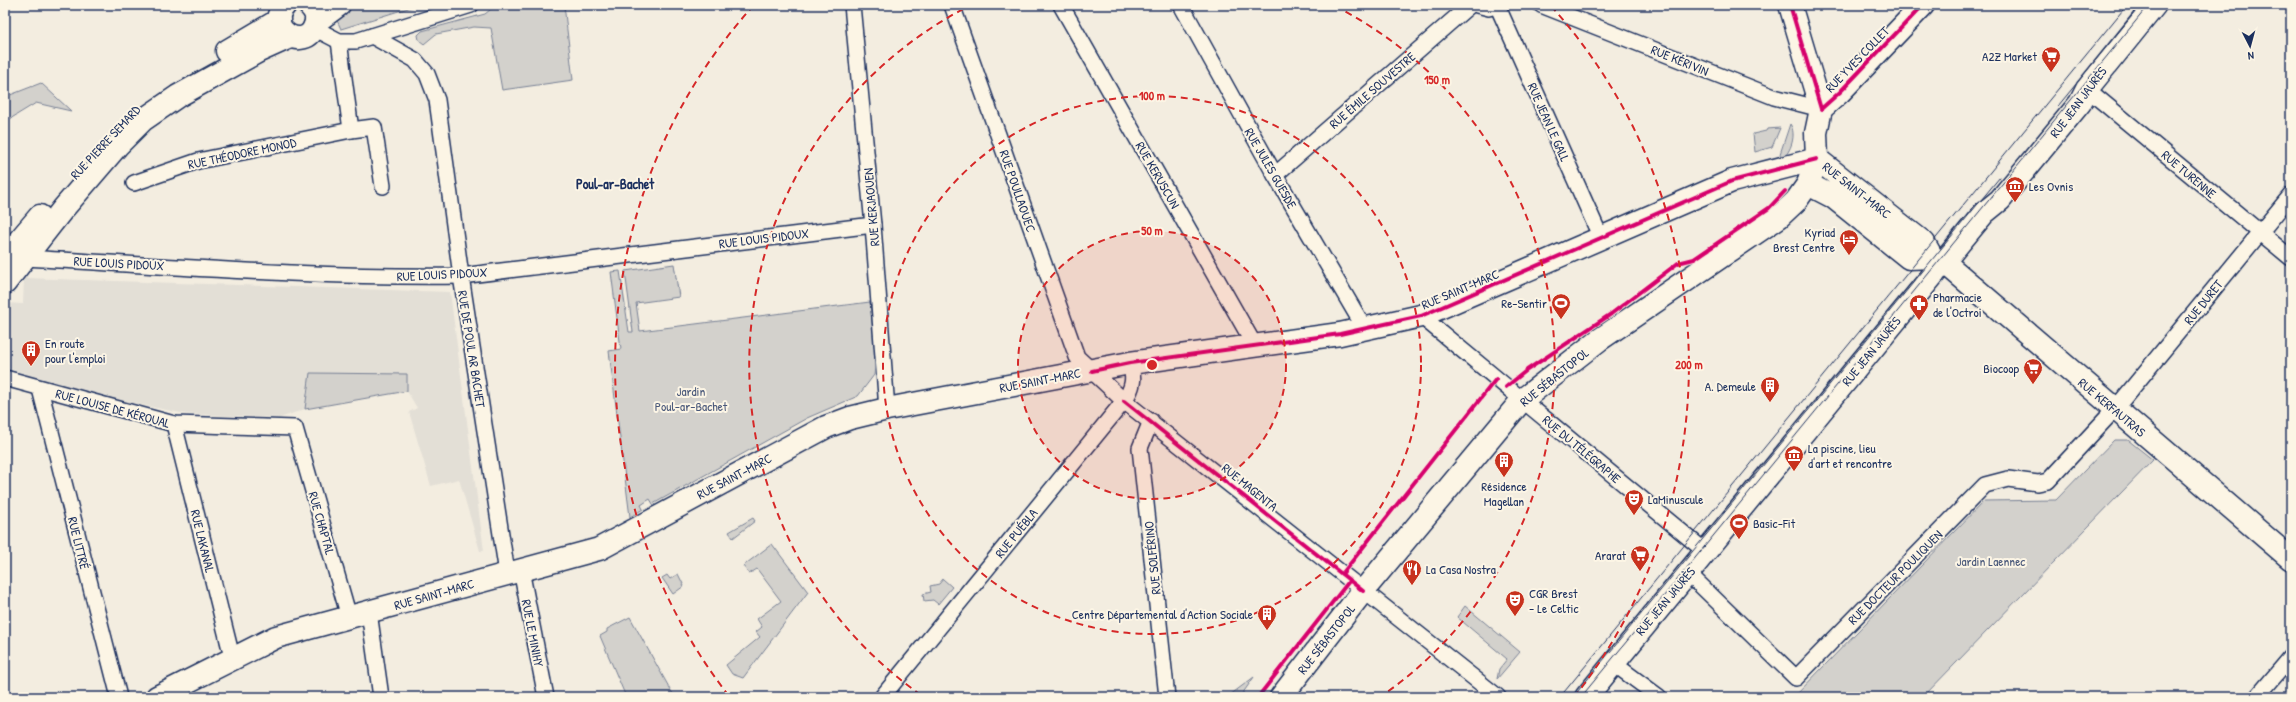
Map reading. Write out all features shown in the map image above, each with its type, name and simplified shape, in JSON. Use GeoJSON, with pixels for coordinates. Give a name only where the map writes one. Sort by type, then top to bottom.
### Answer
{"type":"FeatureCollection","features":[{"type":"Feature","properties":{"kind":"street","name":"RUE PIERRE SEMARD"},"geometry":{"type":"LineString","coordinates":[[5,283],[14,255],[112,141],[133,109],[174,90],[231,58],[285,21],[303,37],[313,18],[339,5]]}},
{"type":"Feature","properties":{"kind":"street"},"geometry":{"type":"LineString","coordinates":[[339,41],[356,41],[471,5]]}},
{"type":"Feature","properties":{"kind":"street","name":"RUE KERJAOUEN"},"geometry":{"type":"LineString","coordinates":[[852,5],[873,225],[887,409]]}},
{"type":"Feature","properties":{"kind":"street","name":"RUE POULLAOUEC"},"geometry":{"type":"LineString","coordinates":[[952,5],[1077,357],[1092,370]]}},
{"type":"Feature","properties":{"kind":"street","name":"RUE KERUSCUN"},"geometry":{"type":"LineString","coordinates":[[1061,5],[1255,346]]}},
{"type":"Feature","properties":{"kind":"street","name":"RUE JULES GUESDE"},"geometry":{"type":"LineString","coordinates":[[1181,5],[1274,175],[1365,329]]}},
{"type":"Feature","properties":{"kind":"street","name":"RUE ÉMILE SOUVESTRE"},"geometry":{"type":"LineString","coordinates":[[1274,175],[1470,5]]}},
{"type":"Feature","properties":{"kind":"street"},"geometry":{"type":"LineString","coordinates":[[1477,5],[1489,8],[1498,5]]}},
{"type":"Feature","properties":{"kind":"street","name":"RUE JEAN LE GALL"},"geometry":{"type":"LineString","coordinates":[[1498,5],[1601,238]]}},
{"type":"Feature","properties":{"kind":"street","name":"RUE KÉRIVIN"},"geometry":{"type":"LineString","coordinates":[[1541,5],[1774,98],[1821,109]]}},
{"type":"Feature","properties":{"kind":"street"},"geometry":{"type":"LineString","coordinates":[[1790,5],[1821,109]]}},
{"type":"Feature","properties":{"kind":"street","name":"RUE YVES COLLET"},"geometry":{"type":"LineString","coordinates":[[1821,109],[1840,92],[1923,5]]}},
{"type":"Feature","properties":{"kind":"street","name":"RUE JEAN JAURÈS"},"geometry":{"type":"LineString","coordinates":[[1586,697],[1689,574],[1938,260],[1984,213],[2000,200],[2080,103],[2086,89],[2155,5]]}},
{"type":"Feature","properties":{"kind":"street"},"geometry":{"type":"LineString","coordinates":[[313,18],[339,41],[351,130]]}},
{"type":"Feature","properties":{"kind":"street","name":"RUE DE POUL AR BACHET"},"geometry":{"type":"LineString","coordinates":[[372,36],[415,60],[427,74],[437,100],[460,276],[514,571]]}},
{"type":"Feature","properties":{"kind":"street","name":"RUE TURENNE"},"geometry":{"type":"LineString","coordinates":[[2086,89],[2291,258]]}},
{"type":"Feature","properties":{"kind":"street","name":"RUE SÉBASTOPOL"},"geometry":{"type":"LineString","coordinates":[[1281,697],[1363,591],[1522,400],[1599,340],[1779,217],[1796,201],[1808,184],[1817,158],[1816,133],[1821,109]]}},
{"type":"Feature","properties":{"kind":"street","name":"RUE THÉODORE MONOD"},"geometry":{"type":"LineString","coordinates":[[134,183],[198,161],[351,130],[374,127],[383,186]]}},
{"type":"Feature","properties":{"kind":"street","name":"RUE SAINT-MARC"},"geometry":{"type":"LineString","coordinates":[[157,697],[232,657],[276,637],[599,549],[826,427],[850,418],[887,409],[1130,363],[1365,329],[1421,316],[1732,181],[1817,158],[1924,243],[1938,260]]}},
{"type":"Feature","properties":{"kind":"street","name":"RUE SAINT-MARC"},"geometry":{"type":"LineString","coordinates":[[1808,184],[1833,197],[1909,258],[1938,260]]}},
{"type":"Feature","properties":{"kind":"street","name":"RUE DURET"},"geometry":{"type":"LineString","coordinates":[[2115,409],[2291,195]]}},
{"type":"Feature","properties":{"kind":"street","name":"RUE LOUIS PIDOUX"},"geometry":{"type":"LineString","coordinates":[[14,255],[295,273],[404,277],[460,276],[873,225]]}},
{"type":"Feature","properties":{"kind":"street","name":"RUE KERFAUTRAS"},"geometry":{"type":"LineString","coordinates":[[1938,260],[2291,559]]}},
{"type":"Feature","properties":{"kind":"street","name":"RUE DU TÉLÉGRAPHE"},"geometry":{"type":"LineString","coordinates":[[1421,316],[1706,552]]}},
{"type":"Feature","properties":{"kind":"street","name":"RUE PUÉBLA"},"geometry":{"type":"LineString","coordinates":[[882,697],[1130,392],[1134,379],[1130,363]]}},
{"type":"Feature","properties":{"kind":"street","name":"RUE MAGENTA"},"geometry":{"type":"LineString","coordinates":[[1092,370],[1124,400],[1498,697]]}},
{"type":"Feature","properties":{"kind":"street","name":"RUE LOUISE DE KÉROUAL"},"geometry":{"type":"LineString","coordinates":[[5,378],[40,389],[174,424],[295,428]]}},
{"type":"Feature","properties":{"kind":"street","name":"RUE LITTRÉ"},"geometry":{"type":"LineString","coordinates":[[40,389],[119,697]]}},
{"type":"Feature","properties":{"kind":"street","name":"RUE DOCTEUR POULIQUEN"},"geometry":{"type":"LineString","coordinates":[[1689,574],[1796,678],[1985,485],[2008,479],[2038,483],[2048,481],[2115,409]]}},
{"type":"Feature","properties":{"kind":"street","name":"RUE SOLFÉRINO"},"geometry":{"type":"LineString","coordinates":[[1151,421],[1140,448],[1167,697]]}},
{"type":"Feature","properties":{"kind":"street","name":"RUE LAKANAL"},"geometry":{"type":"LineString","coordinates":[[174,424],[232,657]]}},
{"type":"Feature","properties":{"kind":"street","name":"RUE CHAPTAL"},"geometry":{"type":"LineString","coordinates":[[295,428],[359,615],[381,697]]}},
{"type":"Feature","properties":{"kind":"street","name":"RUE LE MINIHY"},"geometry":{"type":"LineString","coordinates":[[514,571],[546,697]]}},
{"type":"Feature","properties":{"kind":"street"},"geometry":{"type":"LineString","coordinates":[[2257,697],[2291,656]]}},
{"type":"Feature","properties":{"kind":"street"},"geometry":{"type":"LineString","coordinates":[[1613,663],[1659,697]]}},
{"type":"Feature","properties":{"kind":"shaded area"},"geometry":{"type":"Polygon","coordinates":[[[24,278],[450,292],[484,551],[480,551],[459,479],[431,486],[409,412],[417,408],[407,391],[305,409],[280,418],[186,414],[65,389],[5,367],[5,303],[23,304],[24,278]]]}},
{"type":"Feature","properties":{"kind":"green space"},"geometry":{"type":"Polygon","coordinates":[[[353,5],[418,5],[341,29],[335,16],[353,5]]]}},
{"type":"Feature","properties":{"kind":"green space"},"geometry":{"type":"Polygon","coordinates":[[[496,5],[564,5],[573,80],[502,90],[491,28],[474,27],[436,34],[424,44],[419,40],[418,35],[422,31],[485,14],[496,5]]]}},
{"type":"Feature","properties":{"kind":"green space"},"geometry":{"type":"Polygon","coordinates":[[[41,83],[71,111],[36,103],[5,122],[5,97],[41,83]]]}},
{"type":"Feature","properties":{"kind":"green space"},"geometry":{"type":"Polygon","coordinates":[[[1790,124],[1793,133],[1792,143],[1788,152],[1782,159],[1780,154],[1790,124]]]}},
{"type":"Feature","properties":{"kind":"green space"},"geometry":{"type":"Polygon","coordinates":[[[1780,128],[1772,147],[1755,152],[1753,134],[1766,131],[1767,129],[1780,128]]]}},
{"type":"Feature","properties":{"kind":"green space","name":"Jardin Poul-ar-Bachet"},"geometry":{"type":"Polygon","coordinates":[[[674,264],[679,297],[636,303],[640,331],[870,302],[876,357],[874,375],[858,396],[807,418],[653,504],[650,499],[641,505],[643,509],[630,517],[609,351],[621,349],[611,272],[620,271],[629,332],[633,332],[625,271],[674,264]]]}},
{"type":"Feature","properties":{"kind":"green space"},"geometry":{"type":"Polygon","coordinates":[[[310,373],[407,374],[407,391],[305,409],[310,373]]]}},
{"type":"Feature","properties":{"kind":"green space","name":"Jardin Laennec"},"geometry":{"type":"Polygon","coordinates":[[[2114,440],[2128,440],[2153,460],[1923,697],[1794,697],[1984,501],[2056,500],[2114,440]]]}},
{"type":"Feature","properties":{"kind":"green space"},"geometry":{"type":"Polygon","coordinates":[[[753,518],[755,521],[733,538],[729,532],[753,518]]]}},
{"type":"Feature","properties":{"kind":"green space"},"geometry":{"type":"Polygon","coordinates":[[[772,544],[808,592],[743,678],[732,674],[726,665],[760,637],[756,632],[762,627],[757,619],[781,601],[757,569],[749,574],[743,566],[772,544]]]}},
{"type":"Feature","properties":{"kind":"green space"},"geometry":{"type":"Polygon","coordinates":[[[678,574],[684,586],[673,594],[662,578],[667,575],[670,579],[678,574]]]}},
{"type":"Feature","properties":{"kind":"green space"},"geometry":{"type":"Polygon","coordinates":[[[943,579],[952,587],[938,604],[933,600],[924,601],[923,594],[931,592],[930,586],[939,584],[943,579]]]}},
{"type":"Feature","properties":{"kind":"green space"},"geometry":{"type":"Polygon","coordinates":[[[1465,606],[1520,652],[1497,679],[1499,669],[1507,659],[1457,617],[1465,606]]]}},
{"type":"Feature","properties":{"kind":"green space"},"geometry":{"type":"Polygon","coordinates":[[[630,617],[675,697],[626,697],[600,636],[607,632],[607,629],[630,617]]]}},
{"type":"Feature","properties":{"kind":"green space"},"geometry":{"type":"Polygon","coordinates":[[[1254,677],[1240,697],[1230,695],[1254,677]]]}},
{"type":"Feature","properties":{"kind":"tram line"},"geometry":{"type":"LineString","coordinates":[[1560,697],[2127,5]]}},
{"type":"Feature","properties":{"kind":"tram line"},"geometry":{"type":"LineString","coordinates":[[2058,106],[2141,5]]}},
{"type":"Feature","properties":{"kind":"tram line"},"geometry":{"type":"LineString","coordinates":[[1581,697],[2149,5]]}},
{"type":"Feature","properties":{"kind":"tram line"},"geometry":{"type":"LineString","coordinates":[[1573,697],[2000,177]]}},
{"type":"Feature","properties":{"kind":"cycle path"},"geometry":{"type":"LineString","coordinates":[[1790,5],[1821,109],[1840,92],[1923,5]]}},
{"type":"Feature","properties":{"kind":"cycle path"},"geometry":{"type":"LineString","coordinates":[[1092,371],[1130,363],[1340,334],[1421,316],[1732,181],[1817,159]]}},
{"type":"Feature","properties":{"kind":"cycle path"},"geometry":{"type":"LineString","coordinates":[[1506,387],[1527,370],[1611,314],[1678,263],[1694,259],[1769,208],[1785,191]]}},
{"type":"Feature","properties":{"kind":"cycle path"},"geometry":{"type":"LineString","coordinates":[[1342,574],[1496,379]]}},
{"type":"Feature","properties":{"kind":"cycle path"},"geometry":{"type":"LineString","coordinates":[[1124,401],[1363,591]]}},
{"type":"Feature","properties":{"kind":"cycle path"},"geometry":{"type":"LineString","coordinates":[[1258,697],[1350,580]]}},
{"type":"Feature","properties":{"kind":"place","name":"A2Z Market"},"geometry":{"type":"Point","coordinates":[2051,73]}},
{"type":"Feature","properties":{"kind":"place","name":"Les Ovnis"},"geometry":{"type":"Point","coordinates":[2015,203]}},
{"type":"Feature","properties":{"kind":"place","name":"Kyriad Brest Centre"},"geometry":{"type":"Point","coordinates":[1849,256]}},
{"type":"Feature","properties":{"kind":"place","name":"Re-Sentir"},"geometry":{"type":"Point","coordinates":[1561,320]}},
{"type":"Feature","properties":{"kind":"place","name":"Pharmacie de l'Octroi"},"geometry":{"type":"Point","coordinates":[1919,321]}},
{"type":"Feature","properties":{"kind":"place","name":"En route pour l'emploi"},"geometry":{"type":"Point","coordinates":[31,367]}},
{"type":"Feature","properties":{"kind":"place","name":"Biocoop"},"geometry":{"type":"Point","coordinates":[2033,385]}},
{"type":"Feature","properties":{"kind":"place","name":"A. Demeule"},"geometry":{"type":"Point","coordinates":[1770,403]}},
{"type":"Feature","properties":{"kind":"place","name":"La piscine, lieu d'art et rencontre"},"geometry":{"type":"Point","coordinates":[1794,472]}},
{"type":"Feature","properties":{"kind":"place","name":"Résidence Magellan"},"geometry":{"type":"Point","coordinates":[1504,478]}},
{"type":"Feature","properties":{"kind":"place","name":"LaMinuscule"},"geometry":{"type":"Point","coordinates":[1634,516]}},
{"type":"Feature","properties":{"kind":"place","name":"Basic-Fit"},"geometry":{"type":"Point","coordinates":[1739,540]}},
{"type":"Feature","properties":{"kind":"place","name":"Ararat"},"geometry":{"type":"Point","coordinates":[1640,572]}},
{"type":"Feature","properties":{"kind":"place","name":"La Casa Nostra"},"geometry":{"type":"Point","coordinates":[1412,586]}},
{"type":"Feature","properties":{"kind":"place","name":"CGR Brest - Le Celtic"},"geometry":{"type":"Point","coordinates":[1515,617]}},
{"type":"Feature","properties":{"kind":"place","name":"Centre Départemental d'Action Sociale"},"geometry":{"type":"Point","coordinates":[1267,631]}},
{"type":"Feature","properties":{"kind":"district","name":"Poul-ar-Bachet"},"geometry":{"type":"Point","coordinates":[615,183]}}]}
